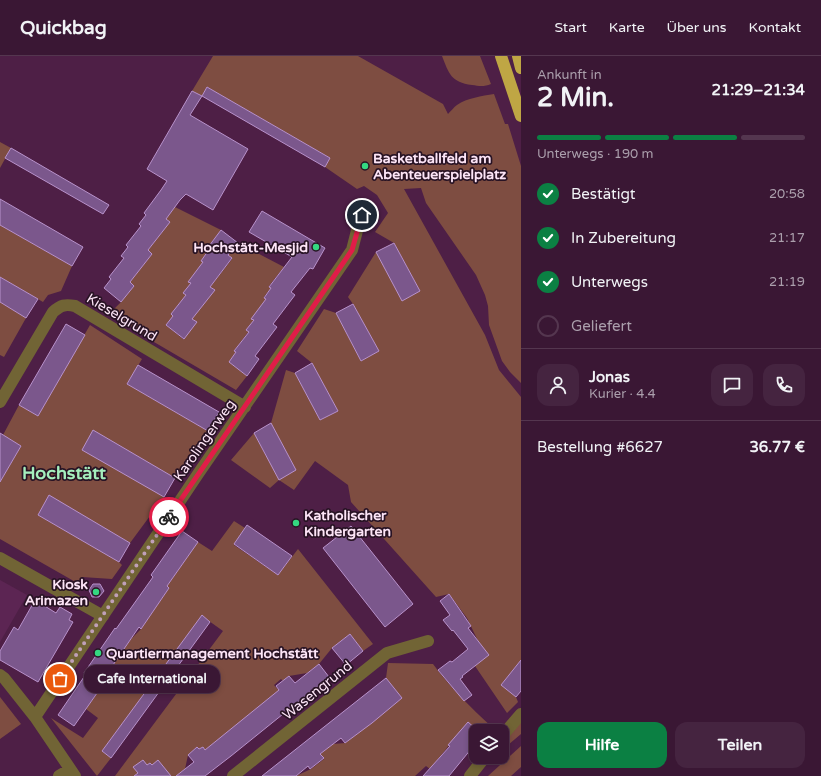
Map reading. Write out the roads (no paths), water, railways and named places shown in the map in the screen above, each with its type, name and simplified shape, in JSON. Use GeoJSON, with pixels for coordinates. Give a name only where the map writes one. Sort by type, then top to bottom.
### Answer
{"type":"FeatureCollection","features":[{"type":"Feature","properties":{"kind":"highway"},"geometry":{"type":"LineString","coordinates":[[501,56],[521,116]]}},
{"type":"Feature","properties":{"kind":"street","name":"Karolingerweg"},"geometry":{"type":"LineString","coordinates":[[35,717],[198,474],[352,250],[362,215]]}},
{"type":"Feature","properties":{"kind":"street","name":"Kieselgrund"},"geometry":{"type":"LineString","coordinates":[[0,402],[54,312],[60,306],[66,304],[75,306],[245,407]]}},
{"type":"Feature","properties":{"kind":"street"},"geometry":{"type":"LineString","coordinates":[[0,558],[103,616]]}},
{"type":"Feature","properties":{"kind":"street","name":"Wasengrund"},"geometry":{"type":"LineString","coordinates":[[232,776],[387,653],[428,641]]}},
{"type":"Feature","properties":{"kind":"street"},"geometry":{"type":"LineString","coordinates":[[0,675],[35,717],[72,773],[58,776]]}},
{"type":"Feature","properties":{"kind":"street"},"geometry":{"type":"LineString","coordinates":[[509,728],[521,714]]}},
{"type":"Feature","properties":{"kind":"street"},"geometry":{"type":"LineString","coordinates":[[470,776],[479,764]]}},
{"type":"Feature","properties":{"kind":"place","name":"Basketballfeld am Abenteuerspielplatz"},"geometry":{"type":"Point","coordinates":[365,166]}},
{"type":"Feature","properties":{"kind":"place","name":"Hochstätt-Mesjid"},"geometry":{"type":"Point","coordinates":[316,247]}},
{"type":"Feature","properties":{"kind":"place","name":"Katholischer Kindergarten"},"geometry":{"type":"Point","coordinates":[296,523]}},
{"type":"Feature","properties":{"kind":"place","name":"Kiosk Arimazen"},"geometry":{"type":"Point","coordinates":[96,592]}},
{"type":"Feature","properties":{"kind":"place","name":"Quartiermanagement Hochstätt"},"geometry":{"type":"Point","coordinates":[98,653]}},
{"type":"Feature","properties":{"kind":"place","name":"Cafe International"},"geometry":{"type":"Point","coordinates":[60,679]}},
{"type":"Feature","properties":{"kind":"district","name":"Hochstätt"},"geometry":{"type":"Point","coordinates":[64,473]}}]}
